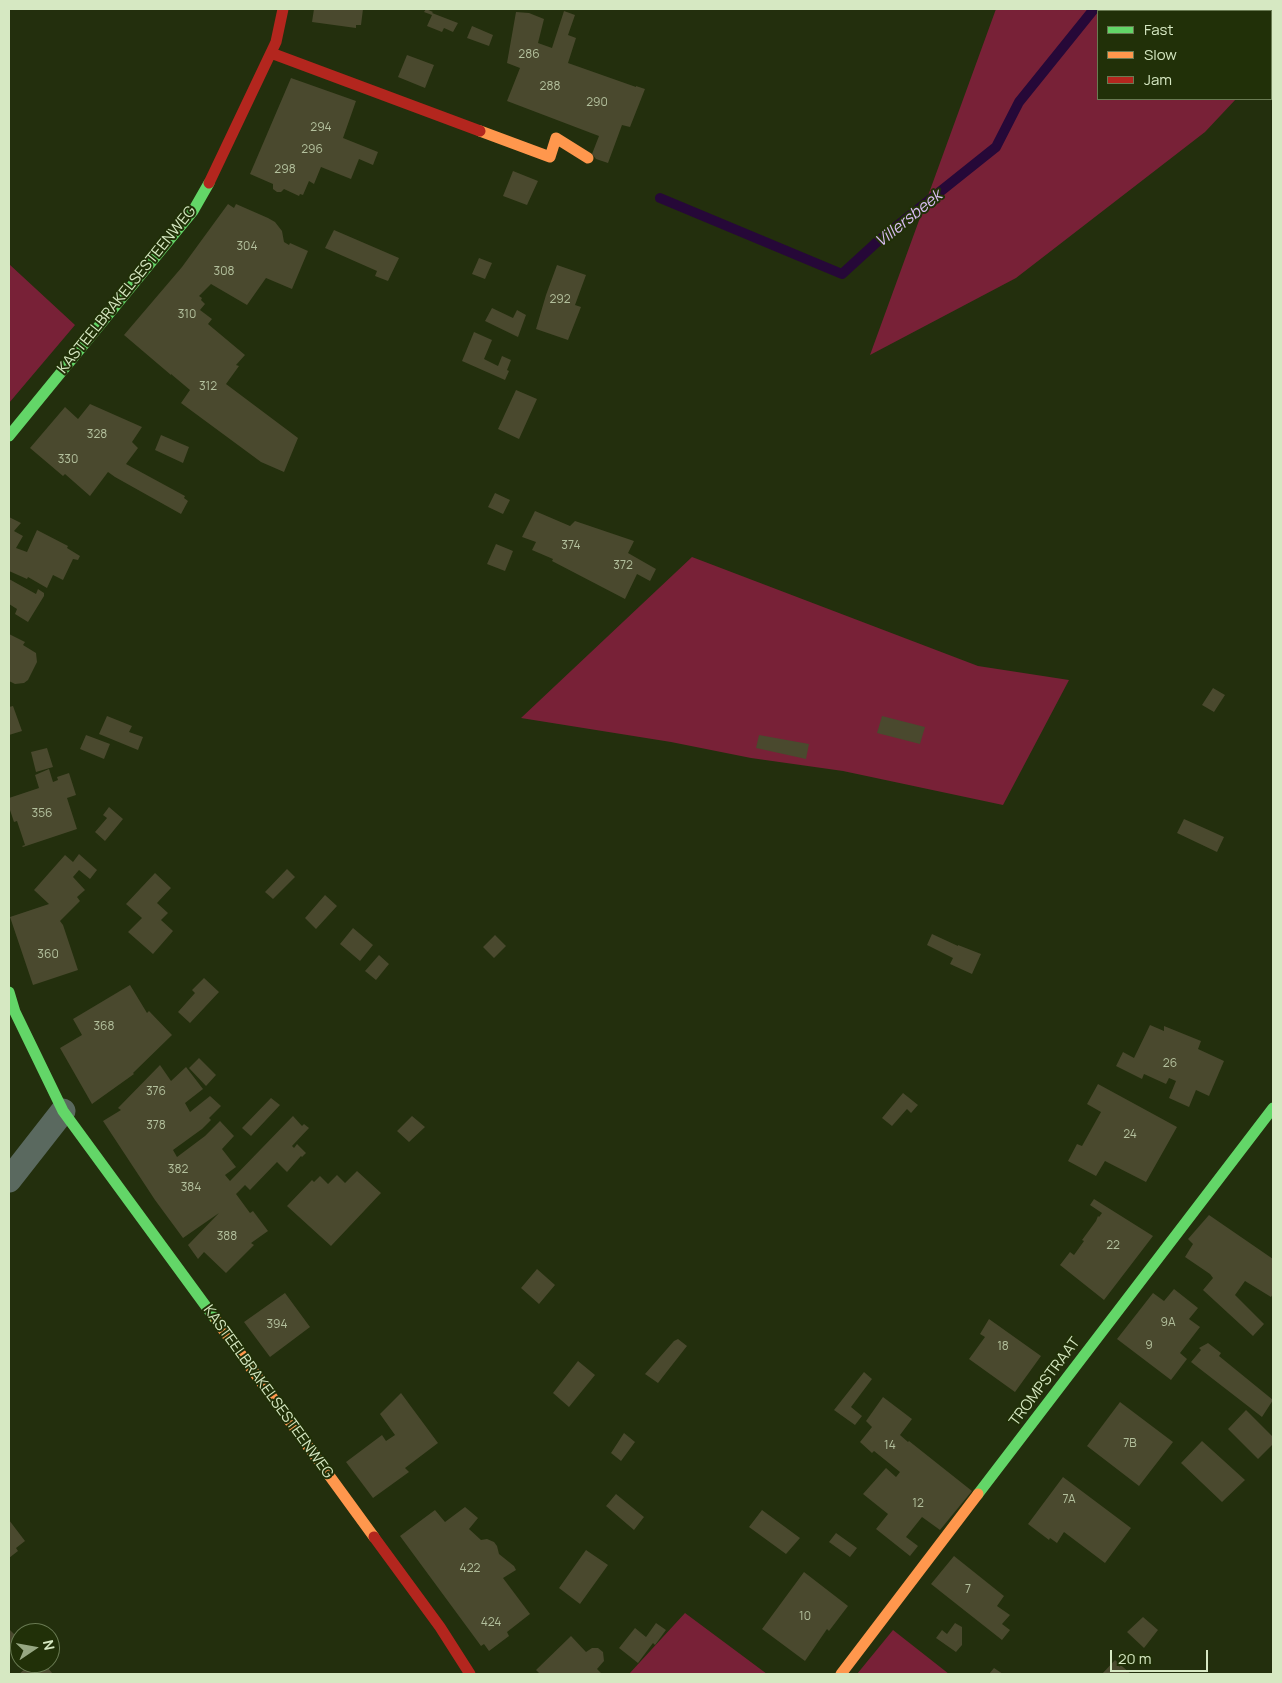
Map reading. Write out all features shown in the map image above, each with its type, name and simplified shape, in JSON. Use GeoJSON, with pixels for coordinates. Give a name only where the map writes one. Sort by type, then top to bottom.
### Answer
{"type":"FeatureCollection","features":[{"type":"Feature","properties":{"kind":"street","name":"KASTEELBRAKELSESTEENWEG"},"geometry":{"type":"LineString","coordinates":[[9,436],[193,211],[217,169],[276,42],[283,9]]}},
{"type":"Feature","properties":{"kind":"street"},"geometry":{"type":"LineString","coordinates":[[271,53],[550,157],[556,138],[588,158]]}},
{"type":"Feature","properties":{"kind":"street","name":"KASTEELBRAKELSESTEENWEG"},"geometry":{"type":"LineString","coordinates":[[9,992],[15,1012],[63,1111],[440,1627],[470,1674]]}},
{"type":"Feature","properties":{"kind":"street","name":"TROMPSTRAAT"},"geometry":{"type":"LineString","coordinates":[[841,1674],[1273,1108]]}},
{"type":"Feature","properties":{"kind":"street"},"geometry":{"type":"LineString","coordinates":[[9,1180],[63,1111]]}},
{"type":"Feature","properties":{"kind":"shaded area"},"geometry":{"type":"Polygon","coordinates":[[[996,9],[1273,9],[1272,60],[1272,10],[1097,10],[1097,100],[1235,100],[1205,132],[1016,278],[870,355],[996,9]]]}},
{"type":"Feature","properties":{"kind":"shaded area"},"geometry":{"type":"Polygon","coordinates":[[[9,264],[75,325],[9,403],[9,264]]]}},
{"type":"Feature","properties":{"kind":"shaded area"},"geometry":{"type":"Polygon","coordinates":[[[692,557],[978,666],[1069,680],[1003,805],[843,771],[751,758],[671,742],[521,718],[692,557]]]}},
{"type":"Feature","properties":{"kind":"shaded area"},"geometry":{"type":"Polygon","coordinates":[[[685,1613],[767,1674],[629,1674],[685,1613]]]}},
{"type":"Feature","properties":{"kind":"shaded area"},"geometry":{"type":"Polygon","coordinates":[[[893,1630],[949,1674],[857,1674],[893,1630]]]}},
{"type":"Feature","properties":{"kind":"building"},"geometry":{"type":"Polygon","coordinates":[[[314,9],[363,9],[361,25],[356,25],[356,28],[312,22],[314,9]]]}},
{"type":"Feature","properties":{"kind":"building"},"geometry":{"type":"Polygon","coordinates":[[[426,9],[458,23],[453,32],[444,28],[442,32],[427,26],[432,15],[424,12],[426,9]]]}},
{"type":"Feature","properties":{"kind":"building"},"geometry":{"type":"Polygon","coordinates":[[[564,11],[575,15],[568,35],[576,38],[568,63],[645,89],[630,127],[622,125],[608,163],[596,159],[592,154],[599,136],[507,101],[520,68],[507,63],[516,12],[529,13],[544,19],[538,43],[552,48],[564,11]]]}},
{"type":"Feature","properties":{"kind":"building"},"geometry":{"type":"Polygon","coordinates":[[[472,26],[493,35],[489,46],[467,38],[472,26]]]}},
{"type":"Feature","properties":{"kind":"building"},"geometry":{"type":"Polygon","coordinates":[[[407,55],[434,65],[425,88],[398,77],[407,55]]]}},
{"type":"Feature","properties":{"kind":"building"},"geometry":{"type":"Polygon","coordinates":[[[291,78],[356,101],[343,138],[378,152],[373,165],[359,159],[351,179],[321,167],[314,184],[309,181],[303,195],[300,194],[299,196],[284,189],[281,192],[277,192],[273,189],[273,184],[250,174],[291,78]]]}},
{"type":"Feature","properties":{"kind":"building"},"geometry":{"type":"Polygon","coordinates":[[[513,171],[538,181],[527,205],[503,196],[513,171]]]}},
{"type":"Feature","properties":{"kind":"building"},"geometry":{"type":"Polygon","coordinates":[[[228,204],[234,208],[236,204],[275,222],[282,231],[284,242],[308,251],[292,289],[266,278],[247,305],[211,284],[199,296],[205,304],[200,310],[212,319],[208,324],[245,355],[236,365],[239,366],[226,384],[298,438],[284,472],[261,462],[181,403],[190,390],[124,335],[182,267],[228,204]]]}},
{"type":"Feature","properties":{"kind":"building"},"geometry":{"type":"Polygon","coordinates":[[[334,230],[399,258],[388,281],[375,276],[377,271],[325,248],[334,230]]]}},
{"type":"Feature","properties":{"kind":"building"},"geometry":{"type":"Polygon","coordinates":[[[479,258],[492,263],[485,279],[472,274],[479,258]]]}},
{"type":"Feature","properties":{"kind":"building"},"geometry":{"type":"Polygon","coordinates":[[[557,265],[586,275],[575,305],[581,307],[568,340],[536,329],[557,265]]]}},
{"type":"Feature","properties":{"kind":"building"},"geometry":{"type":"Polygon","coordinates":[[[492,308],[513,318],[517,310],[526,315],[518,337],[485,321],[492,308]]]}},
{"type":"Feature","properties":{"kind":"building"},"geometry":{"type":"Polygon","coordinates":[[[474,332],[492,340],[484,359],[498,366],[502,356],[511,360],[505,380],[462,361],[474,332]]]}},
{"type":"Feature","properties":{"kind":"building"},"geometry":{"type":"Polygon","coordinates":[[[516,390],[537,399],[519,439],[498,429],[516,390]]]}},
{"type":"Feature","properties":{"kind":"building"},"geometry":{"type":"Polygon","coordinates":[[[90,404],[142,427],[132,442],[138,448],[126,464],[185,496],[184,498],[188,501],[181,514],[108,472],[90,496],[65,474],[63,476],[30,448],[65,407],[78,419],[90,404]]]}},
{"type":"Feature","properties":{"kind":"building"},"geometry":{"type":"Polygon","coordinates":[[[161,435],[189,447],[183,463],[155,450],[161,435]]]}},
{"type":"Feature","properties":{"kind":"building"},"geometry":{"type":"Polygon","coordinates":[[[495,493],[510,500],[503,514],[488,507],[495,493]]]}},
{"type":"Feature","properties":{"kind":"building"},"geometry":{"type":"Polygon","coordinates":[[[535,511],[570,526],[575,521],[634,541],[628,553],[656,569],[650,581],[637,574],[625,599],[552,561],[553,559],[532,550],[536,542],[522,537],[535,511]]]}},
{"type":"Feature","properties":{"kind":"building"},"geometry":{"type":"Polygon","coordinates":[[[9,517],[21,523],[14,531],[23,536],[16,548],[27,552],[37,530],[68,546],[67,548],[80,556],[78,560],[73,559],[63,580],[53,575],[47,588],[28,577],[27,579],[9,571],[9,517]]]}},
{"type":"Feature","properties":{"kind":"building"},"geometry":{"type":"Polygon","coordinates":[[[496,544],[513,551],[505,571],[487,564],[496,544]]]}},
{"type":"Feature","properties":{"kind":"building"},"geometry":{"type":"Polygon","coordinates":[[[9,579],[36,594],[38,589],[44,593],[28,622],[15,614],[17,609],[9,604],[9,579]]]}},
{"type":"Feature","properties":{"kind":"building"},"geometry":{"type":"Polygon","coordinates":[[[9,634],[25,642],[23,645],[36,653],[37,662],[28,680],[24,683],[15,684],[9,681],[9,634]]]}},
{"type":"Feature","properties":{"kind":"building"},"geometry":{"type":"Polygon","coordinates":[[[1213,688],[1225,695],[1214,712],[1202,705],[1213,688]]]}},
{"type":"Feature","properties":{"kind":"building"},"geometry":{"type":"Polygon","coordinates":[[[13,706],[22,731],[9,735],[9,707],[13,706]]]}},
{"type":"Feature","properties":{"kind":"building"},"geometry":{"type":"Polygon","coordinates":[[[107,716],[132,726],[129,732],[143,737],[138,750],[99,734],[107,716]]]}},
{"type":"Feature","properties":{"kind":"building"},"geometry":{"type":"Polygon","coordinates":[[[882,716],[925,727],[920,744],[877,733],[882,716]]]}},
{"type":"Feature","properties":{"kind":"building"},"geometry":{"type":"Polygon","coordinates":[[[86,735],[110,744],[104,759],[80,749],[86,735]]]}},
{"type":"Feature","properties":{"kind":"building"},"geometry":{"type":"Polygon","coordinates":[[[759,735],[809,744],[806,759],[756,748],[759,735]]]}},
{"type":"Feature","properties":{"kind":"building"},"geometry":{"type":"Polygon","coordinates":[[[47,748],[53,767],[36,772],[31,752],[47,748]]]}},
{"type":"Feature","properties":{"kind":"building"},"geometry":{"type":"Polygon","coordinates":[[[49,769],[53,782],[58,780],[57,777],[69,773],[76,795],[67,798],[77,829],[23,847],[25,845],[17,821],[14,822],[9,807],[9,798],[39,788],[35,775],[49,769]]]}},
{"type":"Feature","properties":{"kind":"building"},"geometry":{"type":"Polygon","coordinates":[[[109,807],[123,819],[105,841],[95,832],[107,818],[103,815],[109,807]]]}},
{"type":"Feature","properties":{"kind":"building"},"geometry":{"type":"Polygon","coordinates":[[[1184,819],[1224,837],[1217,852],[1177,833],[1184,819]]]}},
{"type":"Feature","properties":{"kind":"building"},"geometry":{"type":"Polygon","coordinates":[[[79,854],[97,870],[90,879],[79,870],[73,877],[85,890],[77,897],[80,901],[60,921],[78,970],[33,985],[10,917],[49,904],[34,890],[65,855],[73,862],[79,854]]]}},
{"type":"Feature","properties":{"kind":"building"},"geometry":{"type":"Polygon","coordinates":[[[287,869],[295,877],[273,899],[265,892],[287,869]]]}},
{"type":"Feature","properties":{"kind":"building"},"geometry":{"type":"Polygon","coordinates":[[[155,873],[171,888],[157,903],[168,913],[161,920],[173,931],[153,954],[128,932],[142,918],[126,904],[155,873]]]}},
{"type":"Feature","properties":{"kind":"building"},"geometry":{"type":"Polygon","coordinates":[[[325,895],[337,906],[316,929],[305,918],[325,895]]]}},
{"type":"Feature","properties":{"kind":"building"},"geometry":{"type":"Polygon","coordinates":[[[353,928],[373,945],[360,961],[340,944],[353,928]]]}},
{"type":"Feature","properties":{"kind":"building"},"geometry":{"type":"Polygon","coordinates":[[[932,934],[981,954],[972,974],[950,964],[953,958],[927,945],[932,934]]]}},
{"type":"Feature","properties":{"kind":"building"},"geometry":{"type":"Polygon","coordinates":[[[495,935],[506,946],[494,958],[483,947],[495,935]]]}},
{"type":"Feature","properties":{"kind":"building"},"geometry":{"type":"Polygon","coordinates":[[[379,955],[389,964],[376,980],[365,971],[379,955]]]}},
{"type":"Feature","properties":{"kind":"building"},"geometry":{"type":"Polygon","coordinates":[[[204,978],[219,992],[190,1023],[178,1012],[195,993],[192,990],[204,978]]]}},
{"type":"Feature","properties":{"kind":"building"},"geometry":{"type":"Polygon","coordinates":[[[130,985],[147,1013],[149,1011],[172,1035],[134,1074],[92,1104],[60,1048],[82,1035],[73,1019],[130,985]]]}},
{"type":"Feature","properties":{"kind":"building"},"geometry":{"type":"Polygon","coordinates":[[[1150,1025],[1164,1031],[1164,1026],[1201,1041],[1198,1049],[1224,1061],[1209,1096],[1196,1090],[1189,1107],[1169,1098],[1176,1081],[1169,1078],[1166,1084],[1144,1074],[1142,1079],[1116,1066],[1123,1052],[1134,1058],[1150,1025]]]}},
{"type":"Feature","properties":{"kind":"building"},"geometry":{"type":"Polygon","coordinates":[[[199,1058],[216,1075],[206,1086],[189,1068],[199,1058]]]}},
{"type":"Feature","properties":{"kind":"building"},"geometry":{"type":"Polygon","coordinates":[[[160,1065],[171,1081],[186,1067],[203,1089],[185,1103],[190,1112],[210,1096],[221,1106],[209,1118],[211,1120],[202,1129],[173,1150],[177,1157],[205,1136],[220,1121],[234,1136],[222,1149],[236,1167],[225,1175],[230,1181],[293,1116],[302,1126],[304,1124],[309,1128],[292,1146],[294,1148],[297,1144],[306,1153],[287,1172],[277,1162],[250,1190],[245,1185],[236,1194],[250,1213],[253,1211],[268,1231],[251,1243],[254,1245],[226,1273],[204,1252],[198,1259],[188,1245],[219,1213],[183,1238],[155,1200],[103,1121],[121,1110],[118,1108],[160,1065]]]}},
{"type":"Feature","properties":{"kind":"building"},"geometry":{"type":"Polygon","coordinates":[[[1098,1084],[1177,1127],[1146,1182],[1105,1161],[1096,1176],[1068,1161],[1077,1144],[1082,1146],[1101,1112],[1087,1104],[1098,1084]]]}},
{"type":"Feature","properties":{"kind":"building"},"geometry":{"type":"Polygon","coordinates":[[[903,1093],[918,1105],[911,1113],[907,1109],[892,1126],[882,1118],[903,1093]]]}},
{"type":"Feature","properties":{"kind":"building"},"geometry":{"type":"Polygon","coordinates":[[[271,1098],[280,1105],[251,1136],[242,1128],[271,1098]]]}},
{"type":"Feature","properties":{"kind":"building"},"geometry":{"type":"Polygon","coordinates":[[[412,1116],[425,1127],[409,1142],[397,1131],[412,1116]]]}},
{"type":"Feature","properties":{"kind":"building"},"geometry":{"type":"Polygon","coordinates":[[[357,1171],[381,1193],[331,1246],[287,1206],[312,1180],[314,1182],[320,1176],[328,1184],[337,1175],[345,1183],[357,1171]]]}},
{"type":"Feature","properties":{"kind":"building"},"geometry":{"type":"Polygon","coordinates":[[[1094,1199],[1153,1236],[1104,1300],[1060,1265],[1070,1252],[1074,1255],[1098,1216],[1102,1213],[1090,1205],[1094,1199]]]}},
{"type":"Feature","properties":{"kind":"building"},"geometry":{"type":"Polygon","coordinates":[[[1209,1215],[1273,1259],[1273,1294],[1271,1297],[1245,1281],[1235,1295],[1264,1324],[1253,1336],[1203,1290],[1213,1278],[1185,1257],[1193,1244],[1188,1239],[1209,1215]]]}},
{"type":"Feature","properties":{"kind":"building"},"geometry":{"type":"Polygon","coordinates":[[[537,1269],[555,1285],[539,1304],[521,1288],[537,1269]]]}},
{"type":"Feature","properties":{"kind":"building"},"geometry":{"type":"Polygon","coordinates":[[[1174,1289],[1198,1308],[1189,1319],[1200,1327],[1180,1353],[1187,1359],[1171,1380],[1117,1339],[1153,1293],[1164,1301],[1174,1289]]]}},
{"type":"Feature","properties":{"kind":"building"},"geometry":{"type":"Polygon","coordinates":[[[285,1293],[310,1327],[270,1357],[244,1322],[285,1293]]]}},
{"type":"Feature","properties":{"kind":"building"},"geometry":{"type":"Polygon","coordinates":[[[989,1319],[1041,1356],[1015,1392],[969,1359],[985,1337],[980,1334],[989,1319]]]}},
{"type":"Feature","properties":{"kind":"building"},"geometry":{"type":"Polygon","coordinates":[[[678,1339],[687,1346],[658,1383],[645,1374],[674,1341],[678,1339]]]}},
{"type":"Feature","properties":{"kind":"building"},"geometry":{"type":"Polygon","coordinates":[[[1208,1343],[1221,1353],[1219,1356],[1273,1400],[1262,1417],[1191,1362],[1201,1350],[1199,1348],[1208,1343]]]}},
{"type":"Feature","properties":{"kind":"building"},"geometry":{"type":"Polygon","coordinates":[[[578,1361],[595,1375],[569,1407],[553,1393],[578,1361]]]}},
{"type":"Feature","properties":{"kind":"building"},"geometry":{"type":"Polygon","coordinates":[[[864,1372],[872,1379],[851,1407],[862,1416],[855,1425],[834,1410],[864,1372]]]}},
{"type":"Feature","properties":{"kind":"building"},"geometry":{"type":"Polygon","coordinates":[[[401,1393],[438,1443],[405,1468],[409,1472],[373,1498],[346,1462],[382,1435],[386,1441],[395,1435],[380,1414],[401,1393]]]}},
{"type":"Feature","properties":{"kind":"building"},"geometry":{"type":"Polygon","coordinates":[[[883,1397],[912,1419],[900,1435],[972,1491],[940,1530],[922,1517],[906,1537],[918,1546],[910,1556],[876,1529],[888,1514],[863,1494],[886,1468],[896,1477],[900,1472],[874,1451],[872,1453],[860,1442],[872,1427],[866,1421],[883,1397]]]}},
{"type":"Feature","properties":{"kind":"building"},"geometry":{"type":"Polygon","coordinates":[[[1120,1402],[1173,1442],[1139,1486],[1087,1446],[1120,1402]]]}},
{"type":"Feature","properties":{"kind":"building"},"geometry":{"type":"Polygon","coordinates":[[[1246,1410],[1273,1437],[1273,1444],[1258,1459],[1228,1429],[1246,1410]]]}},
{"type":"Feature","properties":{"kind":"building"},"geometry":{"type":"Polygon","coordinates":[[[624,1433],[635,1442],[621,1461],[611,1453],[624,1433]]]}},
{"type":"Feature","properties":{"kind":"building"},"geometry":{"type":"Polygon","coordinates":[[[1202,1441],[1245,1480],[1222,1502],[1181,1463],[1202,1441]]]}},
{"type":"Feature","properties":{"kind":"building"},"geometry":{"type":"Polygon","coordinates":[[[1063,1477],[1131,1528],[1105,1563],[1064,1532],[1057,1543],[1050,1538],[1049,1540],[1028,1524],[1063,1477]]]}},
{"type":"Feature","properties":{"kind":"building"},"geometry":{"type":"Polygon","coordinates":[[[616,1494],[644,1517],[634,1530],[606,1506],[616,1494]]]}},
{"type":"Feature","properties":{"kind":"building"},"geometry":{"type":"Polygon","coordinates":[[[465,1507],[478,1518],[469,1529],[481,1540],[487,1539],[494,1542],[499,1554],[514,1566],[516,1570],[503,1578],[530,1614],[507,1632],[509,1636],[489,1651],[484,1644],[481,1646],[400,1536],[435,1510],[445,1522],[465,1507]]]}},
{"type":"Feature","properties":{"kind":"building"},"geometry":{"type":"Polygon","coordinates":[[[762,1510],[800,1538],[786,1554],[749,1527],[762,1510]]]}},
{"type":"Feature","properties":{"kind":"building"},"geometry":{"type":"Polygon","coordinates":[[[9,1520],[25,1541],[16,1548],[18,1551],[9,1558],[9,1520]]]}},
{"type":"Feature","properties":{"kind":"building"},"geometry":{"type":"Polygon","coordinates":[[[836,1533],[857,1548],[850,1557],[829,1542],[836,1533]]]}},
{"type":"Feature","properties":{"kind":"building"},"geometry":{"type":"Polygon","coordinates":[[[586,1550],[608,1565],[580,1604],[559,1588],[586,1550]]]}},
{"type":"Feature","properties":{"kind":"building"},"geometry":{"type":"Polygon","coordinates":[[[954,1556],[1004,1596],[997,1606],[1010,1615],[1002,1624],[1010,1630],[1002,1640],[931,1584],[954,1556]]]}},
{"type":"Feature","properties":{"kind":"building"},"geometry":{"type":"Polygon","coordinates":[[[804,1572],[848,1606],[829,1631],[827,1629],[805,1661],[762,1629],[804,1572]]]}},
{"type":"Feature","properties":{"kind":"building"},"geometry":{"type":"Polygon","coordinates":[[[1143,1617],[1158,1630],[1144,1648],[1127,1632],[1143,1617]]]}},
{"type":"Feature","properties":{"kind":"building"},"geometry":{"type":"Polygon","coordinates":[[[656,1623],[666,1630],[655,1645],[653,1643],[638,1663],[619,1648],[635,1628],[646,1637],[656,1623]]]}},
{"type":"Feature","properties":{"kind":"building"},"geometry":{"type":"Polygon","coordinates":[[[955,1623],[962,1627],[962,1645],[956,1652],[936,1638],[942,1630],[947,1634],[955,1623]]]}},
{"type":"Feature","properties":{"kind":"building"},"geometry":{"type":"Polygon","coordinates":[[[571,1636],[586,1652],[592,1648],[598,1648],[603,1652],[604,1661],[597,1669],[602,1674],[540,1674],[536,1670],[571,1636]]]}},
{"type":"Feature","properties":{"kind":"building"},"geometry":{"type":"Polygon","coordinates":[[[1115,1660],[1131,1674],[1102,1674],[1115,1660]]]}},
{"type":"Feature","properties":{"kind":"building"},"geometry":{"type":"Polygon","coordinates":[[[994,1668],[1003,1674],[989,1674],[994,1668]]]}},
{"type":"Feature","properties":{"kind":"building"},"geometry":{"type":"Polygon","coordinates":[[[20,1673],[52,1673],[50,1674],[19,1674],[20,1673]]]}},
{"type":"Feature","properties":{"kind":"waterway","name":"Villersbeek"},"geometry":{"type":"LineString","coordinates":[[660,198],[842,274],[877,242],[996,147],[1019,102],[1094,9]]}},
{"type":"Feature","properties":{"kind":"traffic: fast"},"geometry":{"type":"LineString","coordinates":[[9,436],[193,211],[209,183]]}},
{"type":"Feature","properties":{"kind":"traffic: fast"},"geometry":{"type":"LineString","coordinates":[[9,992],[15,1012],[63,1111],[216,1320]]}},
{"type":"Feature","properties":{"kind":"traffic: fast"},"geometry":{"type":"LineString","coordinates":[[978,1494],[1273,1108]]}},
{"type":"Feature","properties":{"kind":"traffic: slow"},"geometry":{"type":"LineString","coordinates":[[480,131],[550,157],[556,138],[588,158]]}},
{"type":"Feature","properties":{"kind":"traffic: slow"},"geometry":{"type":"LineString","coordinates":[[216,1320],[374,1537]]}},
{"type":"Feature","properties":{"kind":"traffic: slow"},"geometry":{"type":"LineString","coordinates":[[841,1674],[978,1494]]}},
{"type":"Feature","properties":{"kind":"traffic: jam"},"geometry":{"type":"LineString","coordinates":[[209,183],[276,42],[283,9]]}},
{"type":"Feature","properties":{"kind":"traffic: jam"},"geometry":{"type":"LineString","coordinates":[[271,53],[480,131]]}},
{"type":"Feature","properties":{"kind":"traffic: jam"},"geometry":{"type":"LineString","coordinates":[[374,1537],[440,1627],[470,1674]]}}]}
